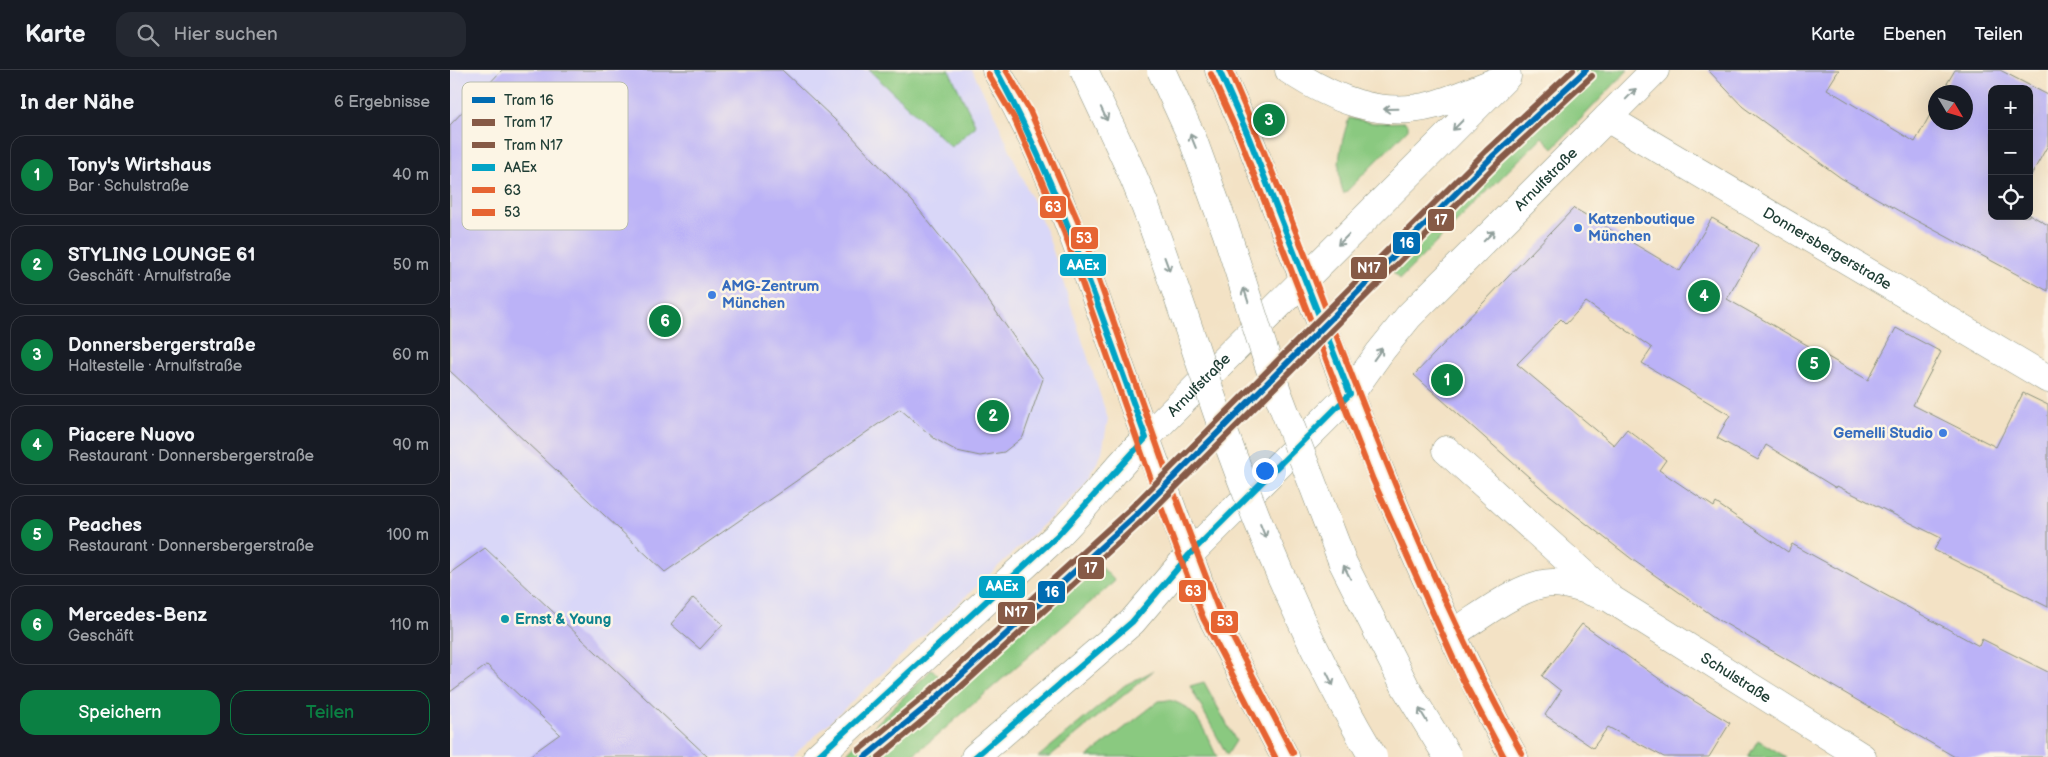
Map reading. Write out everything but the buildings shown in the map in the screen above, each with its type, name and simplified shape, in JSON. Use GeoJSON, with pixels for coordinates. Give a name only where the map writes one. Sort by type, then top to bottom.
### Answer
{"type":"FeatureCollection","features":[{"type":"Feature","properties":{"kind":"main road"},"geometry":{"type":"LineString","coordinates":[[996,70],[1022,114],[1052,178],[1211,615],[1285,757]]}},
{"type":"Feature","properties":{"kind":"main road"},"geometry":{"type":"LineString","coordinates":[[1084,70],[1135,182],[1169,269],[1226,437],[1288,592],[1352,722],[1373,757]]}},
{"type":"Feature","properties":{"kind":"main road"},"geometry":{"type":"LineString","coordinates":[[1161,70],[1193,140],[1227,234],[1277,391],[1343,563],[1406,688],[1448,757]]}},
{"type":"Feature","properties":{"kind":"main road"},"geometry":{"type":"LineString","coordinates":[[1219,70],[1247,133],[1374,459],[1490,716],[1514,757]]}},
{"type":"Feature","properties":{"kind":"main road"},"geometry":{"type":"LineString","coordinates":[[1289,70],[1310,84],[1346,101],[1379,110],[1432,105],[1509,74]]}},
{"type":"Feature","properties":{"kind":"main road","name":"Arnulfstraße"},"geometry":{"type":"LineString","coordinates":[[975,757],[1132,622],[1162,584],[1189,555],[1350,394],[1380,352],[1410,316],[1655,70]]}},
{"type":"Feature","properties":{"kind":"main road","name":"Arnulfstraße"},"geometry":{"type":"LineString","coordinates":[[816,757],[1058,535],[1081,512],[1130,454],[1509,74]]}},
{"type":"Feature","properties":{"kind":"main road","name":"Donnersbergerstraße"},"geometry":{"type":"LineString","coordinates":[[1608,118],[2048,378]]}},
{"type":"Feature","properties":{"kind":"main road","name":"Schulstraße"},"geometry":{"type":"LineString","coordinates":[[1446,450],[1611,599],[1862,757]]}},
{"type":"Feature","properties":{"kind":"main road","name":"Schulstraße"},"geometry":{"type":"LineString","coordinates":[[1452,634],[1526,589],[1553,583],[1580,588],[1611,599]]}},
{"type":"Feature","properties":{"kind":"shaded area"},"geometry":{"type":"Polygon","coordinates":[[[450,70],[972,70],[992,109],[1048,236],[1108,419],[1102,452],[1090,477],[1073,497],[792,757],[450,757],[450,70]]]}},
{"type":"Feature","properties":{"kind":"green space"},"geometry":{"type":"Polygon","coordinates":[[[869,70],[949,70],[976,126],[951,147],[869,70]]]}},
{"type":"Feature","properties":{"kind":"green space"},"geometry":{"type":"Polygon","coordinates":[[[1572,70],[1628,70],[1553,148],[1542,137],[1400,279],[1380,258],[1524,113],[1572,70]]]}},
{"type":"Feature","properties":{"kind":"green space"},"geometry":{"type":"Polygon","coordinates":[[[1349,118],[1374,123],[1405,122],[1408,125],[1408,129],[1344,194],[1339,175],[1339,166],[1341,146],[1349,118]]]}},
{"type":"Feature","properties":{"kind":"green space"},"geometry":{"type":"Polygon","coordinates":[[[1087,552],[1115,581],[934,738],[910,757],[843,757],[932,669],[944,682],[1087,552]]]}},
{"type":"Feature","properties":{"kind":"green space"},"geometry":{"type":"Polygon","coordinates":[[[1153,671],[1049,757],[1038,757],[1125,685],[1153,671]]]}},
{"type":"Feature","properties":{"kind":"green space"},"geometry":{"type":"Polygon","coordinates":[[[1204,682],[1236,741],[1227,755],[1190,686],[1204,682]]]}},
{"type":"Feature","properties":{"kind":"green space"},"geometry":{"type":"Polygon","coordinates":[[[1169,700],[1179,703],[1194,715],[1204,730],[1217,757],[1087,757],[1159,701],[1169,700]]]}},
{"type":"Feature","properties":{"kind":"green space"},"geometry":{"type":"Polygon","coordinates":[[[1758,740],[1786,757],[1748,757],[1758,740]]]}},
{"type":"Feature","properties":{"kind":"tram line","name":"N17"},"geometry":{"type":"LineString","coordinates":[[859,750],[927,694],[1128,511],[1486,151],[1573,70]]}},
{"type":"Feature","properties":{"kind":"tram line","name":"16"},"geometry":{"type":"LineString","coordinates":[[865,757],[933,701],[1134,517],[1492,157],[1586,70]]}},
{"type":"Feature","properties":{"kind":"tram line","name":"17"},"geometry":{"type":"LineString","coordinates":[[879,757],[939,707],[1140,523],[1498,163],[1592,76]]}},
{"type":"Feature","properties":{"kind":"transit line","name":"AAEx"},"geometry":{"type":"LineString","coordinates":[[817,757],[1058,535],[1146,438],[1078,251],[1040,159],[996,70]]}},
{"type":"Feature","properties":{"kind":"transit line","name":"53"},"geometry":{"type":"LineString","coordinates":[[1006,70],[1030,111],[1080,226],[1171,485],[1219,611],[1293,753]]}},
{"type":"Feature","properties":{"kind":"transit line","name":"AAEx"},"geometry":{"type":"LineString","coordinates":[[975,757],[1132,622],[1189,555],[1350,394],[1247,133],[1219,70]]}},
{"type":"Feature","properties":{"kind":"transit line","name":"53"},"geometry":{"type":"LineString","coordinates":[[1229,70],[1300,242],[1402,501],[1478,671],[1522,753]]}},
{"type":"Feature","properties":{"kind":"transit line","name":"63"},"geometry":{"type":"LineString","coordinates":[[988,74],[1014,118],[1064,232],[1155,491],[1203,618],[1275,757]]}},
{"type":"Feature","properties":{"kind":"transit line","name":"63"},"geometry":{"type":"LineString","coordinates":[[1211,74],[1239,136],[1373,480],[1463,680],[1504,757]]}},
{"type":"Feature","properties":{"kind":"place","name":"Donnersbergerstraße"},"geometry":{"type":"Point","coordinates":[1269,120]}},
{"type":"Feature","properties":{"kind":"place","name":"Katzenboutique München"},"geometry":{"type":"Point","coordinates":[1578,228]}},
{"type":"Feature","properties":{"kind":"place","name":"AMG-Zentrum München"},"geometry":{"type":"Point","coordinates":[712,295]}},
{"type":"Feature","properties":{"kind":"place","name":"Piacere Nuovo"},"geometry":{"type":"Point","coordinates":[1704,296]}},
{"type":"Feature","properties":{"kind":"place","name":"Mercedes-Benz"},"geometry":{"type":"Point","coordinates":[665,321]}},
{"type":"Feature","properties":{"kind":"place","name":"Peaches"},"geometry":{"type":"Point","coordinates":[1814,364]}},
{"type":"Feature","properties":{"kind":"place","name":"Tony's Wirtshaus"},"geometry":{"type":"Point","coordinates":[1447,380]}},
{"type":"Feature","properties":{"kind":"place","name":"STYLING LOUNGE 61"},"geometry":{"type":"Point","coordinates":[993,416]}},
{"type":"Feature","properties":{"kind":"place","name":"Gemelli Studio"},"geometry":{"type":"Point","coordinates":[1943,433]}},
{"type":"Feature","properties":{"kind":"place","name":"Ernst & Young"},"geometry":{"type":"Point","coordinates":[505,619]}}]}
